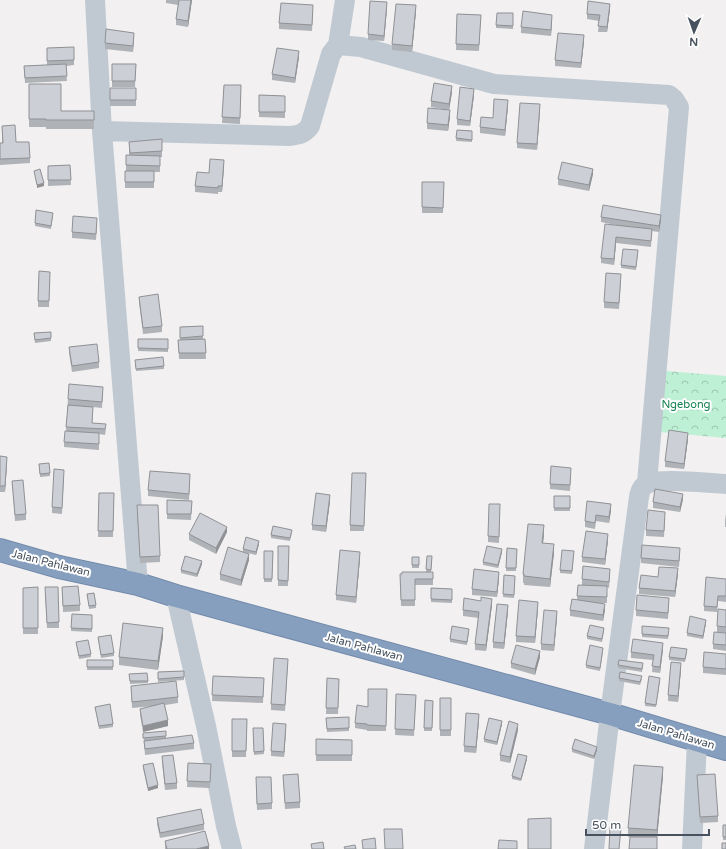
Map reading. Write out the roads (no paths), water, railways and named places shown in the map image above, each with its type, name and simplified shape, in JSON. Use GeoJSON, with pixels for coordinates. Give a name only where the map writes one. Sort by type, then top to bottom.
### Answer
{"type":"FeatureCollection","features":[{"type":"Feature","properties":{"kind":"highway","name":"Jalan Pahlawan"},"geometry":{"type":"LineString","coordinates":[[0,550],[59,567],[138,584],[176,596],[610,714],[726,749]]}},
{"type":"Feature","properties":{"kind":"street"},"geometry":{"type":"LineString","coordinates":[[95,0],[102,131],[138,584]]}},
{"type":"Feature","properties":{"kind":"street"},"geometry":{"type":"LineString","coordinates":[[102,131],[289,136],[299,135],[306,132],[310,126],[331,54],[338,46],[345,0]]}},
{"type":"Feature","properties":{"kind":"street"},"geometry":{"type":"LineString","coordinates":[[338,46],[361,47],[494,84],[669,95],[674,99],[679,107],[648,483]]}},
{"type":"Feature","properties":{"kind":"street"},"geometry":{"type":"LineString","coordinates":[[594,849],[610,714],[641,488],[648,483],[659,481],[726,484]]}},
{"type":"Feature","properties":{"kind":"street"},"geometry":{"type":"LineString","coordinates":[[176,596],[232,849]]}},
{"type":"Feature","properties":{"kind":"street"},"geometry":{"type":"LineString","coordinates":[[692,849],[697,741]]}},
{"type":"Feature","properties":{"kind":"park label","name":"Ngebong"},"geometry":{"type":"Point","coordinates":[686,404]}}]}
